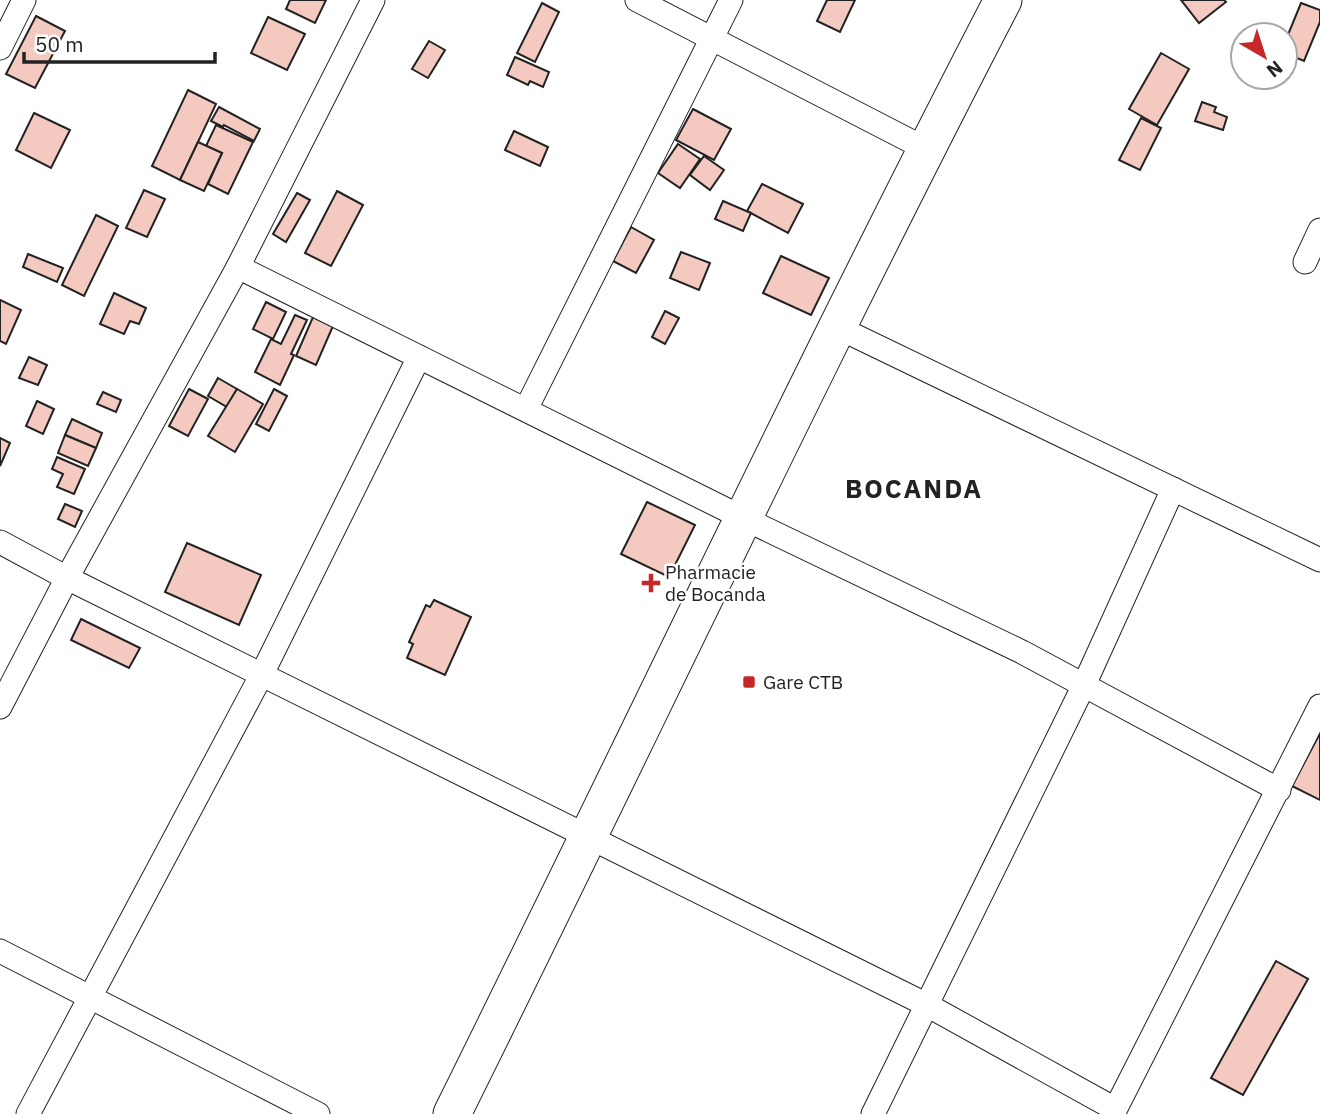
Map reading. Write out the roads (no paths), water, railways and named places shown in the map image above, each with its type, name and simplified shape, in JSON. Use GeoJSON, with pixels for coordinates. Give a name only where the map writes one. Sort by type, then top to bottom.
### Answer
{"type":"FeatureCollection","features":[{"type":"Feature","properties":{"kind":"main road"},"geometry":{"type":"LineString","coordinates":[[452,1114],[837,327],[1003,0]]}},
{"type":"Feature","properties":{"kind":"street"},"geometry":{"type":"LineString","coordinates":[[0,48],[24,0]]}},
{"type":"Feature","properties":{"kind":"street"},"geometry":{"type":"LineString","coordinates":[[0,707],[66,578],[238,267],[373,0]]}},
{"type":"Feature","properties":{"kind":"street"},"geometry":{"type":"LineString","coordinates":[[637,0],[926,149]]}},
{"type":"Feature","properties":{"kind":"street"},"geometry":{"type":"LineString","coordinates":[[526,409],[731,0]]}},
{"type":"Feature","properties":{"kind":"street"},"geometry":{"type":"LineString","coordinates":[[1305,262],[1320,230]]}},
{"type":"Feature","properties":{"kind":"street"},"geometry":{"type":"LineString","coordinates":[[238,267],[743,518],[1023,652],[1279,790]]}},
{"type":"Feature","properties":{"kind":"street"},"geometry":{"type":"LineString","coordinates":[[837,327],[1320,560]]}},
{"type":"Feature","properties":{"kind":"street"},"geometry":{"type":"LineString","coordinates":[[28,1114],[262,674],[419,358]]}},
{"type":"Feature","properties":{"kind":"street"},"geometry":{"type":"LineString","coordinates":[[873,1114],[1084,685],[1173,489]]}},
{"type":"Feature","properties":{"kind":"street"},"geometry":{"type":"LineString","coordinates":[[0,542],[66,578],[927,1005],[1114,1112],[1320,706]]}},
{"type":"Feature","properties":{"kind":"street"},"geometry":{"type":"LineString","coordinates":[[0,951],[318,1114]]}},
{"type":"Feature","properties":{"kind":"place","name":"Pharmacie de Bocanda"},"geometry":{"type":"Point","coordinates":[651,583]}},
{"type":"Feature","properties":{"kind":"place","name":"Gare CTB"},"geometry":{"type":"Point","coordinates":[749,682]}},
{"type":"Feature","properties":{"kind":"district","name":"BOCANDA"},"geometry":{"type":"Point","coordinates":[914,489]}}]}
